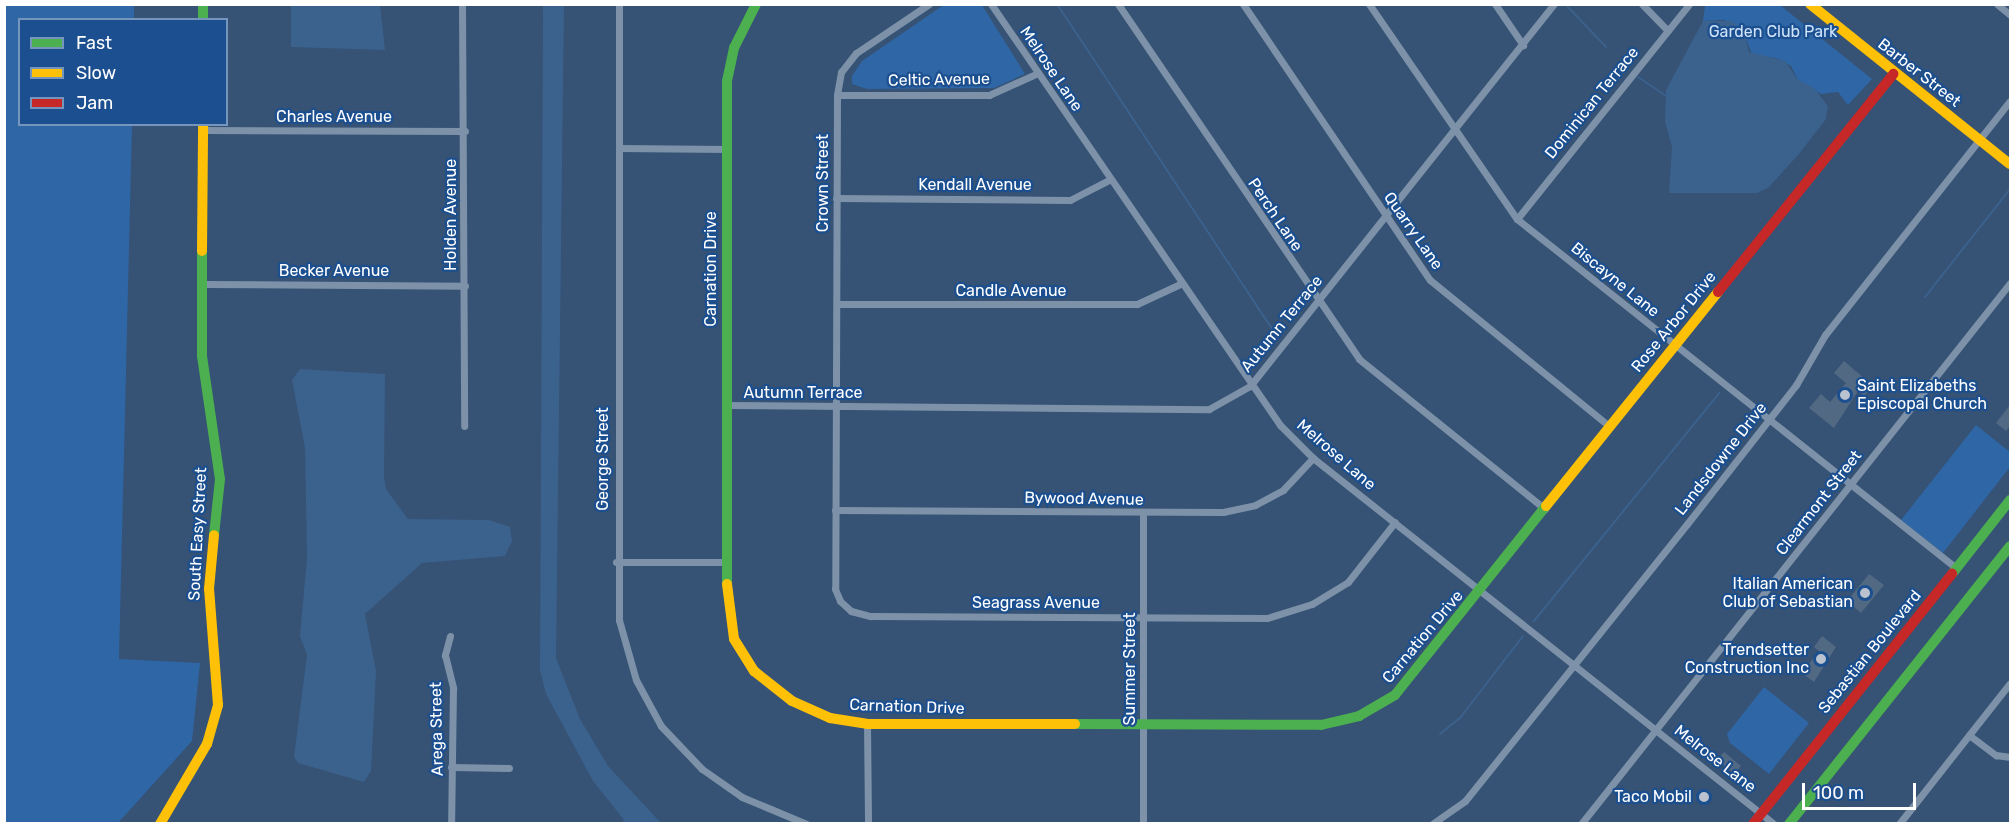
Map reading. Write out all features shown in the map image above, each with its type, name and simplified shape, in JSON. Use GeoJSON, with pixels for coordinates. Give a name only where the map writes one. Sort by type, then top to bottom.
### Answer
{"type":"FeatureCollection","features":[{"type":"Feature","properties":{"kind":"street","name":"Holden Avenue"},"geometry":{"type":"LineString","coordinates":[[462,4],[465,131],[464,426]]}},
{"type":"Feature","properties":{"kind":"street","name":"George Street"},"geometry":{"type":"LineString","coordinates":[[619,4],[616,562],[619,620],[636,680],[661,726],[702,770],[741,797],[807,824]]}},
{"type":"Feature","properties":{"kind":"street","name":"Carnation Drive"},"geometry":{"type":"LineString","coordinates":[[756,4],[734,48],[727,81],[726,405],[727,610],[734,639],[754,671],[792,701],[830,718],[867,724],[1321,725],[1359,716],[1395,696],[1481,590]]}},
{"type":"Feature","properties":{"kind":"street","name":"Crown Street"},"geometry":{"type":"LineString","coordinates":[[836,406],[837,95],[841,72],[856,53],[929,4]]}},
{"type":"Feature","properties":{"kind":"street","name":"Melrose Lane"},"geometry":{"type":"LineString","coordinates":[[991,4],[1250,386],[1314,458],[1774,824]]}},
{"type":"Feature","properties":{"kind":"street","name":"Perch Lane"},"geometry":{"type":"LineString","coordinates":[[1118,4],[1318,302],[1359,359],[1545,509]]}},
{"type":"Feature","properties":{"kind":"street","name":"Quarry Lane"},"geometry":{"type":"LineString","coordinates":[[1243,4],[1386,216],[1446,296],[1610,427]]}},
{"type":"Feature","properties":{"kind":"street","name":"Biscayne Lane"},"geometry":{"type":"LineString","coordinates":[[1369,4],[1517,219],[1956,568]]}},
{"type":"Feature","properties":{"kind":"street"},"geometry":{"type":"LineString","coordinates":[[1495,4],[1522,45]]}},
{"type":"Feature","properties":{"kind":"street","name":"Autumn Terrace"},"geometry":{"type":"LineString","coordinates":[[726,405],[1209,410],[1250,386],[1455,132],[1554,4]]}},
{"type":"Feature","properties":{"kind":"street"},"geometry":{"type":"LineString","coordinates":[[1642,4],[1668,31]]}},
{"type":"Feature","properties":{"kind":"street","name":"Dominican Terrace"},"geometry":{"type":"LineString","coordinates":[[1517,219],[1689,4]]}},
{"type":"Feature","properties":{"kind":"street","name":"Barber Street"},"geometry":{"type":"LineString","coordinates":[[1810,4],[1893,74],[2010,165]]}},
{"type":"Feature","properties":{"kind":"street"},"geometry":{"type":"LineString","coordinates":[[1997,4],[2010,15]]}},
{"type":"Feature","properties":{"kind":"street","name":"Celtic Avenue"},"geometry":{"type":"LineString","coordinates":[[837,95],[989,95],[1038,73]]}},
{"type":"Feature","properties":{"kind":"street","name":"Rose Arbor Drive"},"geometry":{"type":"LineString","coordinates":[[1481,590],[1893,74]]}},
{"type":"Feature","properties":{"kind":"street","name":"Landsdowne Drive"},"geometry":{"type":"LineString","coordinates":[[1437,823],[1465,801],[1769,421],[1825,335],[2010,100]]}},
{"type":"Feature","properties":{"kind":"street","name":"Charles Avenue"},"geometry":{"type":"LineString","coordinates":[[203,127],[465,131]]}},
{"type":"Feature","properties":{"kind":"street","name":"South Easy Street"},"geometry":{"type":"LineString","coordinates":[[160,824],[207,744],[218,705],[209,588],[220,479],[204,380],[203,127]]}},
{"type":"Feature","properties":{"kind":"street"},"geometry":{"type":"LineString","coordinates":[[619,148],[727,149]]}},
{"type":"Feature","properties":{"kind":"street","name":"Kendall Avenue"},"geometry":{"type":"LineString","coordinates":[[836,198],[1070,200],[1109,180]]}},
{"type":"Feature","properties":{"kind":"street","name":"Clearmont Street"},"geometry":{"type":"LineString","coordinates":[[1581,824],[2010,283]]}},
{"type":"Feature","properties":{"kind":"street","name":"Becker Avenue"},"geometry":{"type":"LineString","coordinates":[[203,284],[465,286]]}},
{"type":"Feature","properties":{"kind":"street","name":"Candle Avenue"},"geometry":{"type":"LineString","coordinates":[[837,304],[1137,304],[1180,284]]}},
{"type":"Feature","properties":{"kind":"street","name":"Seagrass Avenue"},"geometry":{"type":"LineString","coordinates":[[836,406],[835,589],[851,611],[870,616],[1267,618],[1312,604],[1348,582],[1395,522]]}},
{"type":"Feature","properties":{"kind":"street","name":"Bywood Avenue"},"geometry":{"type":"LineString","coordinates":[[835,510],[1143,514],[1223,512],[1255,505],[1283,490],[1314,458]]}},
{"type":"Feature","properties":{"kind":"street","name":"Sebastian Boulevard"},"geometry":{"type":"LineString","coordinates":[[1753,824],[2010,500]]}},
{"type":"Feature","properties":{"kind":"street","name":"Summer Street"},"geometry":{"type":"LineString","coordinates":[[1143,514],[1143,824]]}},
{"type":"Feature","properties":{"kind":"street"},"geometry":{"type":"LineString","coordinates":[[1789,824],[2010,546]]}},
{"type":"Feature","properties":{"kind":"street"},"geometry":{"type":"LineString","coordinates":[[616,562],[726,562]]}},
{"type":"Feature","properties":{"kind":"street","name":"Arega Street"},"geometry":{"type":"LineString","coordinates":[[450,636],[445,655],[453,688],[451,824]]}},
{"type":"Feature","properties":{"kind":"street"},"geometry":{"type":"LineString","coordinates":[[1899,824],[2010,683]]}},
{"type":"Feature","properties":{"kind":"street"},"geometry":{"type":"LineString","coordinates":[[867,724],[868,824]]}},
{"type":"Feature","properties":{"kind":"street"},"geometry":{"type":"LineString","coordinates":[[1969,735],[1996,755],[2010,758]]}},
{"type":"Feature","properties":{"kind":"street"},"geometry":{"type":"LineString","coordinates":[[451,767],[508,768]]}},
{"type":"Feature","properties":{"kind":"green space"},"geometry":{"type":"Polygon","coordinates":[[[5,4],[134,5],[134,18],[18,18],[18,126],[132,126],[119,659],[200,663],[192,741],[118,823],[5,823],[5,4]]]}},
{"type":"Feature","properties":{"kind":"green space"},"geometry":{"type":"Polygon","coordinates":[[[945,4],[982,5],[1025,74],[994,88],[867,89],[852,84],[852,76],[862,61],[945,4]]]}},
{"type":"Feature","properties":{"kind":"green space","name":"Garden Club Park"},"geometry":{"type":"Polygon","coordinates":[[[1705,5],[1780,5],[1872,79],[1848,105],[1838,92],[1821,94],[1798,80],[1791,66],[1776,58],[1752,55],[1747,41],[1725,20],[1703,21],[1705,5]]]}},
{"type":"Feature","properties":{"kind":"green space"},"geometry":{"type":"Polygon","coordinates":[[[1976,425],[2010,452],[2010,467],[1943,553],[1901,520],[1976,425]]]}},
{"type":"Feature","properties":{"kind":"green space"},"geometry":{"type":"Polygon","coordinates":[[[1764,687],[1809,723],[1769,774],[1730,743],[1727,734],[1764,687]]]}},
{"type":"Feature","properties":{"kind":"shaded area"},"geometry":{"type":"Polygon","coordinates":[[[291,5],[380,5],[385,50],[291,47],[291,5]]]}},
{"type":"Feature","properties":{"kind":"shaded area"},"geometry":{"type":"Polygon","coordinates":[[[543,5],[564,5],[556,658],[580,719],[608,766],[661,823],[622,823],[624,820],[593,781],[546,694],[540,670],[543,5]]]}},
{"type":"Feature","properties":{"kind":"shaded area"},"geometry":{"type":"Polygon","coordinates":[[[1703,21],[1731,21],[1744,31],[1749,52],[1785,61],[1798,80],[1814,88],[1828,106],[1826,119],[1799,154],[1768,188],[1757,193],[1669,193],[1672,147],[1665,122],[1666,90],[1703,21]]]}},
{"type":"Feature","properties":{"kind":"shaded area"},"geometry":{"type":"Polygon","coordinates":[[[300,369],[385,374],[384,478],[386,489],[408,519],[489,520],[510,527],[512,541],[505,556],[422,563],[365,614],[376,671],[371,771],[364,782],[298,763],[294,757],[307,655],[300,636],[307,557],[305,448],[292,380],[300,369]]]}},
{"type":"Feature","properties":{"kind":"building","name":"Saint Elizabeths Episcopal Church"},"geometry":{"type":"Polygon","coordinates":[[[1844,361],[1873,386],[1864,396],[1858,391],[1834,428],[1809,408],[1821,394],[1830,402],[1846,383],[1834,373],[1844,361]]]}},
{"type":"Feature","properties":{"kind":"building"},"geometry":{"type":"Polygon","coordinates":[[[2010,405],[2010,426],[2006,431],[1996,423],[2010,405]]]}},
{"type":"Feature","properties":{"kind":"building","name":"Italian American Club of Sebastian"},"geometry":{"type":"Polygon","coordinates":[[[1869,574],[1884,585],[1861,613],[1847,601],[1869,574]]]}},
{"type":"Feature","properties":{"kind":"building","name":"Trendsetter Construction Inc"},"geometry":{"type":"Polygon","coordinates":[[[1822,636],[1836,647],[1814,682],[1802,673],[1819,651],[1814,647],[1822,636]]]}},
{"type":"Feature","properties":{"kind":"building"},"geometry":{"type":"Polygon","coordinates":[[[1724,752],[1741,766],[1734,774],[1717,760],[1724,752]]]}},
{"type":"Feature","properties":{"kind":"waterway"},"geometry":{"type":"LineString","coordinates":[[1057,4],[1276,335]]}},
{"type":"Feature","properties":{"kind":"waterway"},"geometry":{"type":"LineString","coordinates":[[1567,6],[1606,47]]}},
{"type":"Feature","properties":{"kind":"waterway"},"geometry":{"type":"LineString","coordinates":[[1638,77],[1666,96]]}},
{"type":"Feature","properties":{"kind":"waterway"},"geometry":{"type":"LineString","coordinates":[[1925,297],[2010,189]]}},
{"type":"Feature","properties":{"kind":"waterway"},"geometry":{"type":"LineString","coordinates":[[1534,621],[1719,393]]}},
{"type":"Feature","properties":{"kind":"waterway"},"geometry":{"type":"LineString","coordinates":[[1440,734],[1460,718],[1523,636]]}},
{"type":"Feature","properties":{"kind":"traffic: fast"},"geometry":{"type":"LineString","coordinates":[[203,4],[203,18]]}},
{"type":"Feature","properties":{"kind":"traffic: fast"},"geometry":{"type":"LineString","coordinates":[[727,584],[727,81],[734,48],[756,4]]}},
{"type":"Feature","properties":{"kind":"traffic: fast"},"geometry":{"type":"LineString","coordinates":[[202,251],[202,356],[220,479],[214,535]]}},
{"type":"Feature","properties":{"kind":"traffic: fast"},"geometry":{"type":"LineString","coordinates":[[1952,574],[2010,500]]}},
{"type":"Feature","properties":{"kind":"traffic: fast"},"geometry":{"type":"LineString","coordinates":[[1075,724],[1321,725],[1359,716],[1395,695],[1546,506]]}},
{"type":"Feature","properties":{"kind":"traffic: fast"},"geometry":{"type":"LineString","coordinates":[[1789,824],[2010,546]]}},
{"type":"Feature","properties":{"kind":"traffic: slow"},"geometry":{"type":"LineString","coordinates":[[1810,4],[2010,164]]}},
{"type":"Feature","properties":{"kind":"traffic: slow"},"geometry":{"type":"LineString","coordinates":[[202,251],[203,126]]}},
{"type":"Feature","properties":{"kind":"traffic: slow"},"geometry":{"type":"LineString","coordinates":[[1546,506],[1718,292]]}},
{"type":"Feature","properties":{"kind":"traffic: slow"},"geometry":{"type":"LineString","coordinates":[[160,824],[207,744],[218,705],[209,589],[214,535]]}},
{"type":"Feature","properties":{"kind":"traffic: slow"},"geometry":{"type":"LineString","coordinates":[[727,584],[734,639],[754,671],[792,701],[830,718],[867,724],[1075,724]]}},
{"type":"Feature","properties":{"kind":"traffic: jam"},"geometry":{"type":"LineString","coordinates":[[1718,292],[1893,74]]}},
{"type":"Feature","properties":{"kind":"traffic: jam"},"geometry":{"type":"LineString","coordinates":[[1753,824],[1952,574]]}},
{"type":"Feature","properties":{"kind":"place","name":"Saint Elizabeths Episcopal Church"},"geometry":{"type":"Point","coordinates":[1845,395]}},
{"type":"Feature","properties":{"kind":"place","name":"Italian American Club of Sebastian"},"geometry":{"type":"Point","coordinates":[1865,593]}},
{"type":"Feature","properties":{"kind":"place","name":"Trendsetter Construction Inc"},"geometry":{"type":"Point","coordinates":[1821,659]}},
{"type":"Feature","properties":{"kind":"place","name":"Taco Mobil"},"geometry":{"type":"Point","coordinates":[1704,797]}}]}
